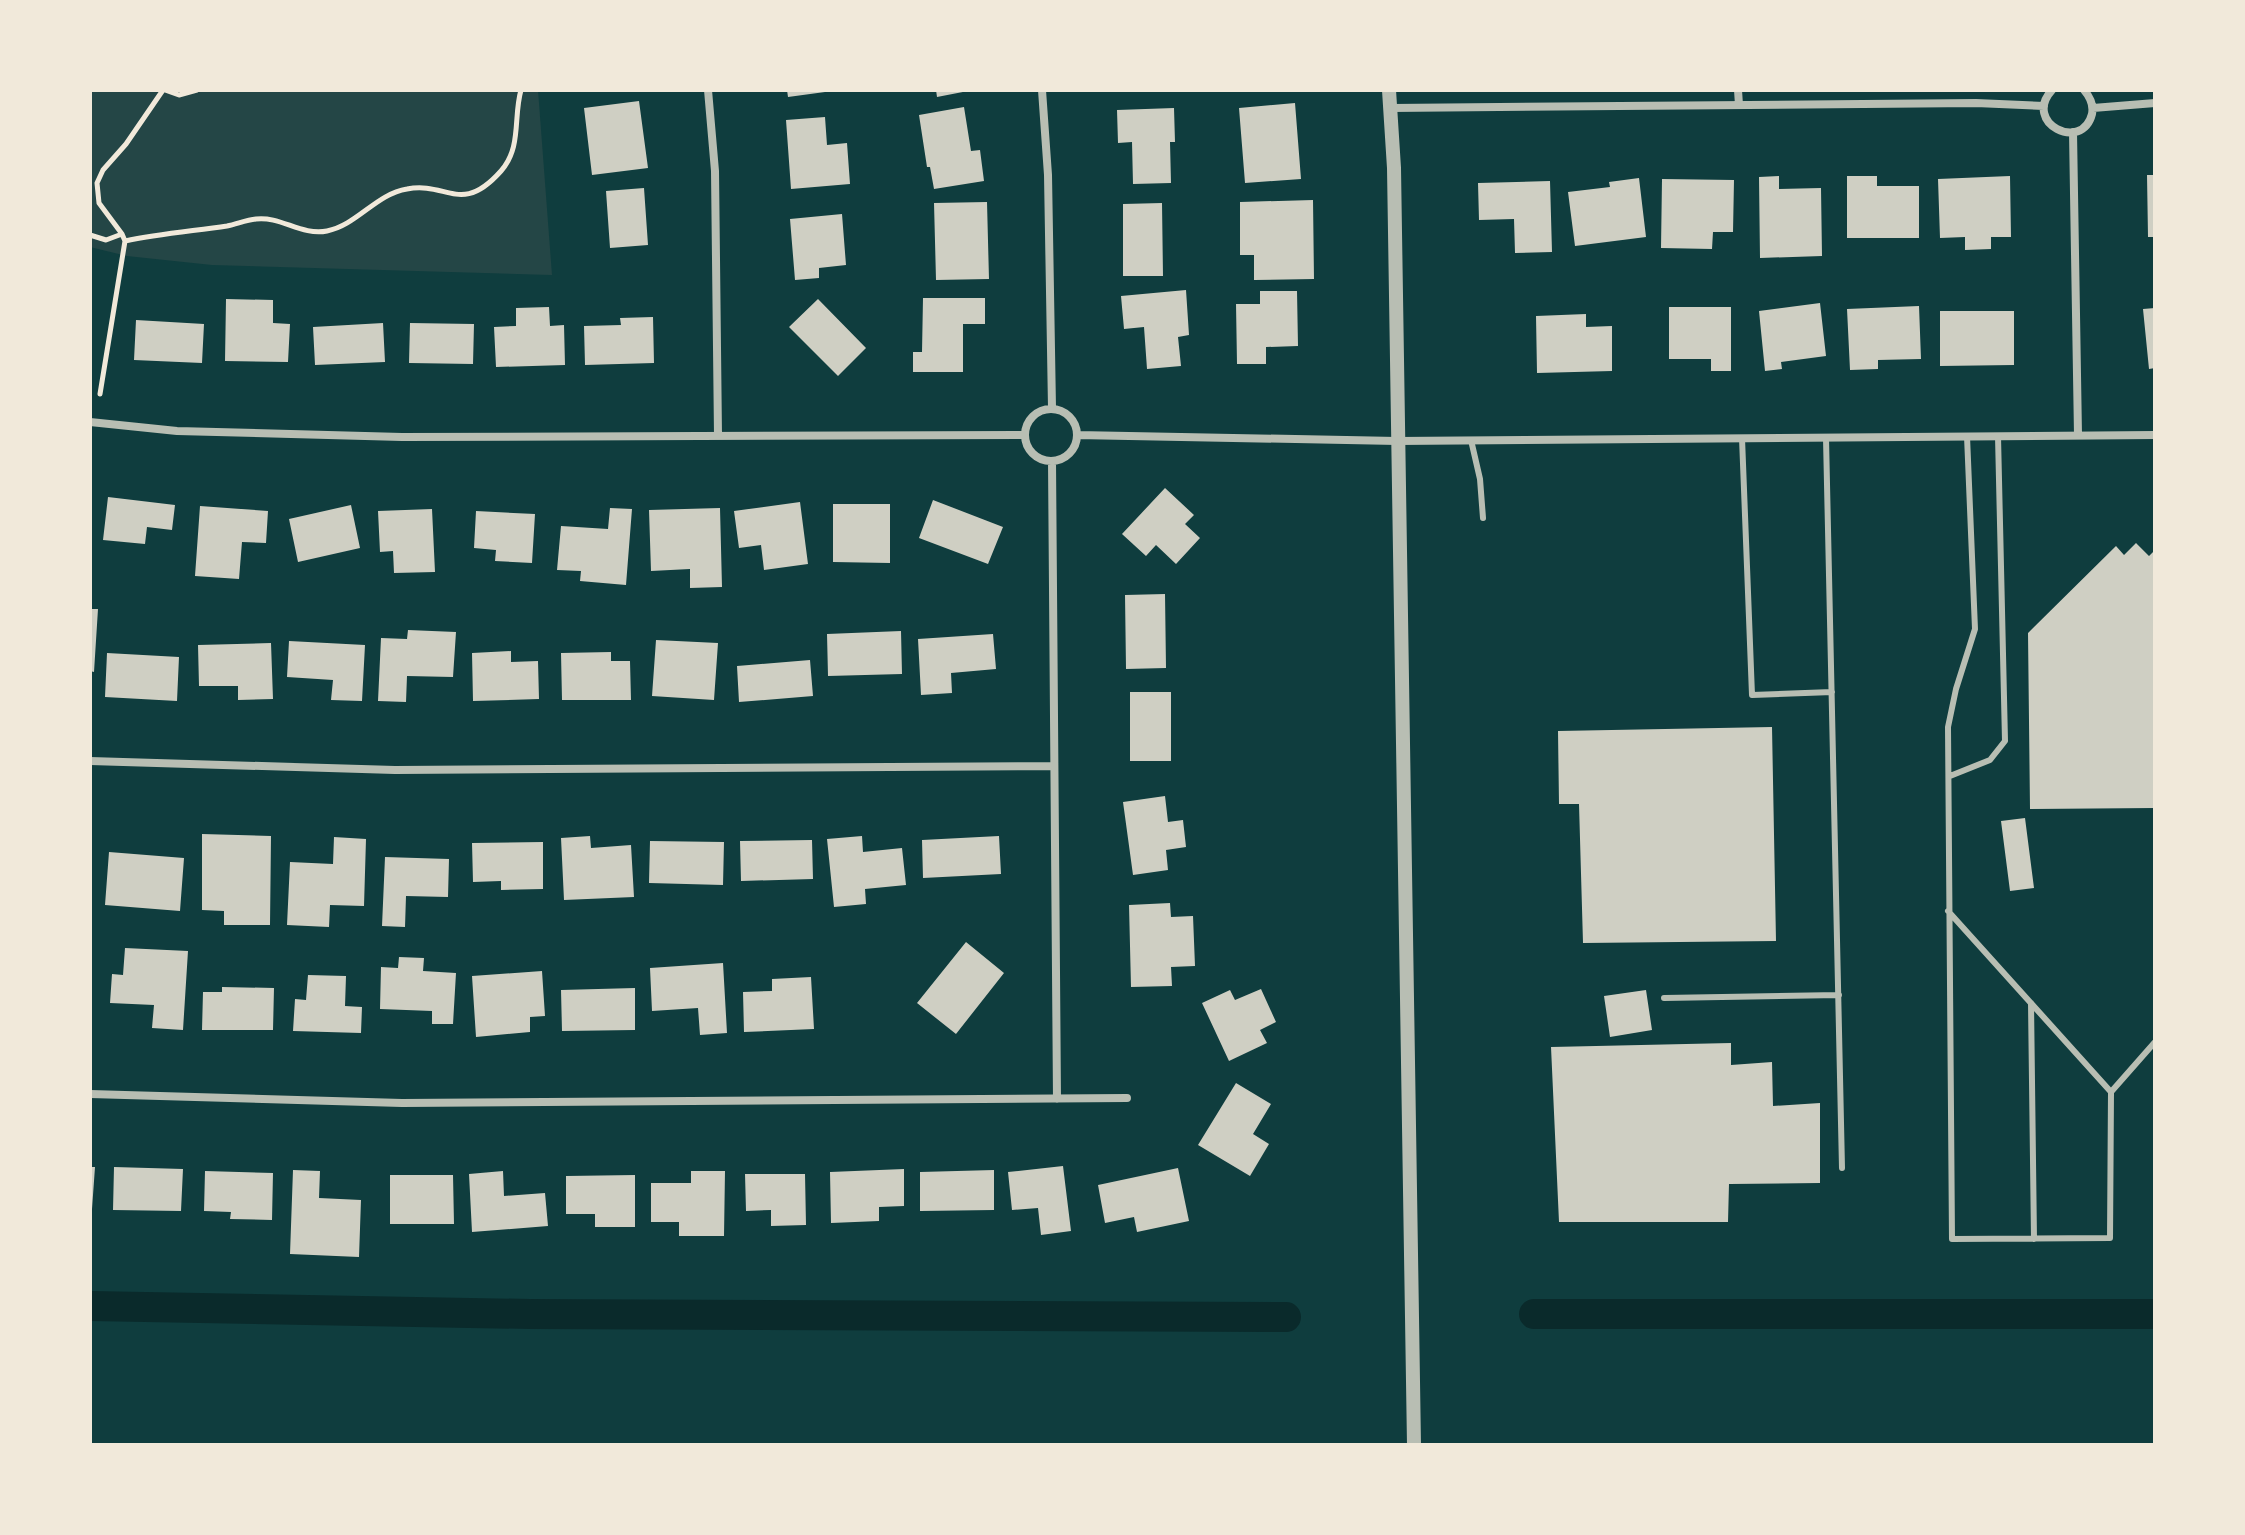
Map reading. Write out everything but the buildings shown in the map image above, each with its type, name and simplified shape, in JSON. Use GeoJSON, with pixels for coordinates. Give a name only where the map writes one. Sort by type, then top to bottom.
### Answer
{"type":"FeatureCollection","features":[{"type":"Feature","properties":{"kind":"street"},"geometry":{"type":"LineString","coordinates":[[708,90],[715,171],[718,435]]}},
{"type":"Feature","properties":{"kind":"street"},"geometry":{"type":"LineString","coordinates":[[1042,90],[1048,175],[1052,408]]}},
{"type":"Feature","properties":{"kind":"street"},"geometry":{"type":"LineString","coordinates":[[1389,90],[1394,168],[1414,1445]]}},
{"type":"Feature","properties":{"kind":"street"},"geometry":{"type":"LineString","coordinates":[[1738,90],[1739,105]]}},
{"type":"Feature","properties":{"kind":"street"},"geometry":{"type":"LineString","coordinates":[[2052,90],[2044,106],[2045,118],[2064,132],[2073,132],[2086,125],[2093,108],[2084,90]]}},
{"type":"Feature","properties":{"kind":"street"},"geometry":{"type":"LineString","coordinates":[[1391,108],[1976,103],[2044,106]]}},
{"type":"Feature","properties":{"kind":"street"},"geometry":{"type":"LineString","coordinates":[[2093,108],[2155,103]]}},
{"type":"Feature","properties":{"kind":"street"},"geometry":{"type":"LineString","coordinates":[[2073,132],[2078,435]]}},
{"type":"Feature","properties":{"kind":"street"},"geometry":{"type":"LineString","coordinates":[[1052,408],[1071,417],[1077,435],[1074,449],[1052,461],[1035,456],[1028,449],[1024,435],[1033,415],[1052,408]]}},
{"type":"Feature","properties":{"kind":"street"},"geometry":{"type":"LineString","coordinates":[[90,422],[177,431],[402,437],[1024,435]]}},
{"type":"Feature","properties":{"kind":"street"},"geometry":{"type":"LineString","coordinates":[[1077,435],[1397,441],[2155,435]]}},
{"type":"Feature","properties":{"kind":"street"},"geometry":{"type":"LineString","coordinates":[[1052,461],[1057,1099]]}},
{"type":"Feature","properties":{"kind":"street"},"geometry":{"type":"LineString","coordinates":[[90,761],[395,770],[1054,766]]}},
{"type":"Feature","properties":{"kind":"street"},"geometry":{"type":"LineString","coordinates":[[90,1094],[402,1103],[1127,1098]]}},
{"type":"Feature","properties":{"kind":"lane"},"geometry":{"type":"LineString","coordinates":[[1967,436],[1975,629],[1948,727],[1952,1239],[2110,1238],[2111,1092],[2155,1042]]}},
{"type":"Feature","properties":{"kind":"lane"},"geometry":{"type":"LineString","coordinates":[[1950,776],[1990,760],[2005,741],[1998,436]]}},
{"type":"Feature","properties":{"kind":"lane"},"geometry":{"type":"LineString","coordinates":[[1742,438],[1752,695],[1832,692]]}},
{"type":"Feature","properties":{"kind":"lane"},"geometry":{"type":"LineString","coordinates":[[1826,438],[1842,1168]]}},
{"type":"Feature","properties":{"kind":"lane"},"geometry":{"type":"LineString","coordinates":[[1471,440],[1480,479],[1483,518]]}},
{"type":"Feature","properties":{"kind":"lane"},"geometry":{"type":"LineString","coordinates":[[1948,911],[2111,1092]]}},
{"type":"Feature","properties":{"kind":"lane"},"geometry":{"type":"LineString","coordinates":[[1664,998],[1839,995]]}},
{"type":"Feature","properties":{"kind":"lane"},"geometry":{"type":"LineString","coordinates":[[2031,1003],[2034,1239]]}},
{"type":"Feature","properties":{"kind":"path"},"geometry":{"type":"LineString","coordinates":[[100,394],[125,241],[99,203],[97,183],[103,170],[126,144],[164,90],[179,95],[197,90]]}},
{"type":"Feature","properties":{"kind":"path"},"geometry":{"type":"LineString","coordinates":[[125,241],[257,218],[309,232],[326,231],[349,221],[397,191],[420,187],[445,194],[468,194],[490,181],[508,162],[516,141],[521,90]]}},
{"type":"Feature","properties":{"kind":"path"},"geometry":{"type":"LineString","coordinates":[[90,235],[106,240],[122,234]]}},
{"type":"Feature","properties":{"kind":"shaded area"},"geometry":{"type":"Polygon","coordinates":[[[90,90],[538,90],[552,275],[212,265],[127,256],[90,247],[90,90]]]}},
{"type":"Feature","properties":{"kind":"waterway"},"geometry":{"type":"LineString","coordinates":[[90,1306],[530,1314],[1286,1317]]}},
{"type":"Feature","properties":{"kind":"waterway"},"geometry":{"type":"LineString","coordinates":[[1534,1314],[2155,1314]]}}]}
